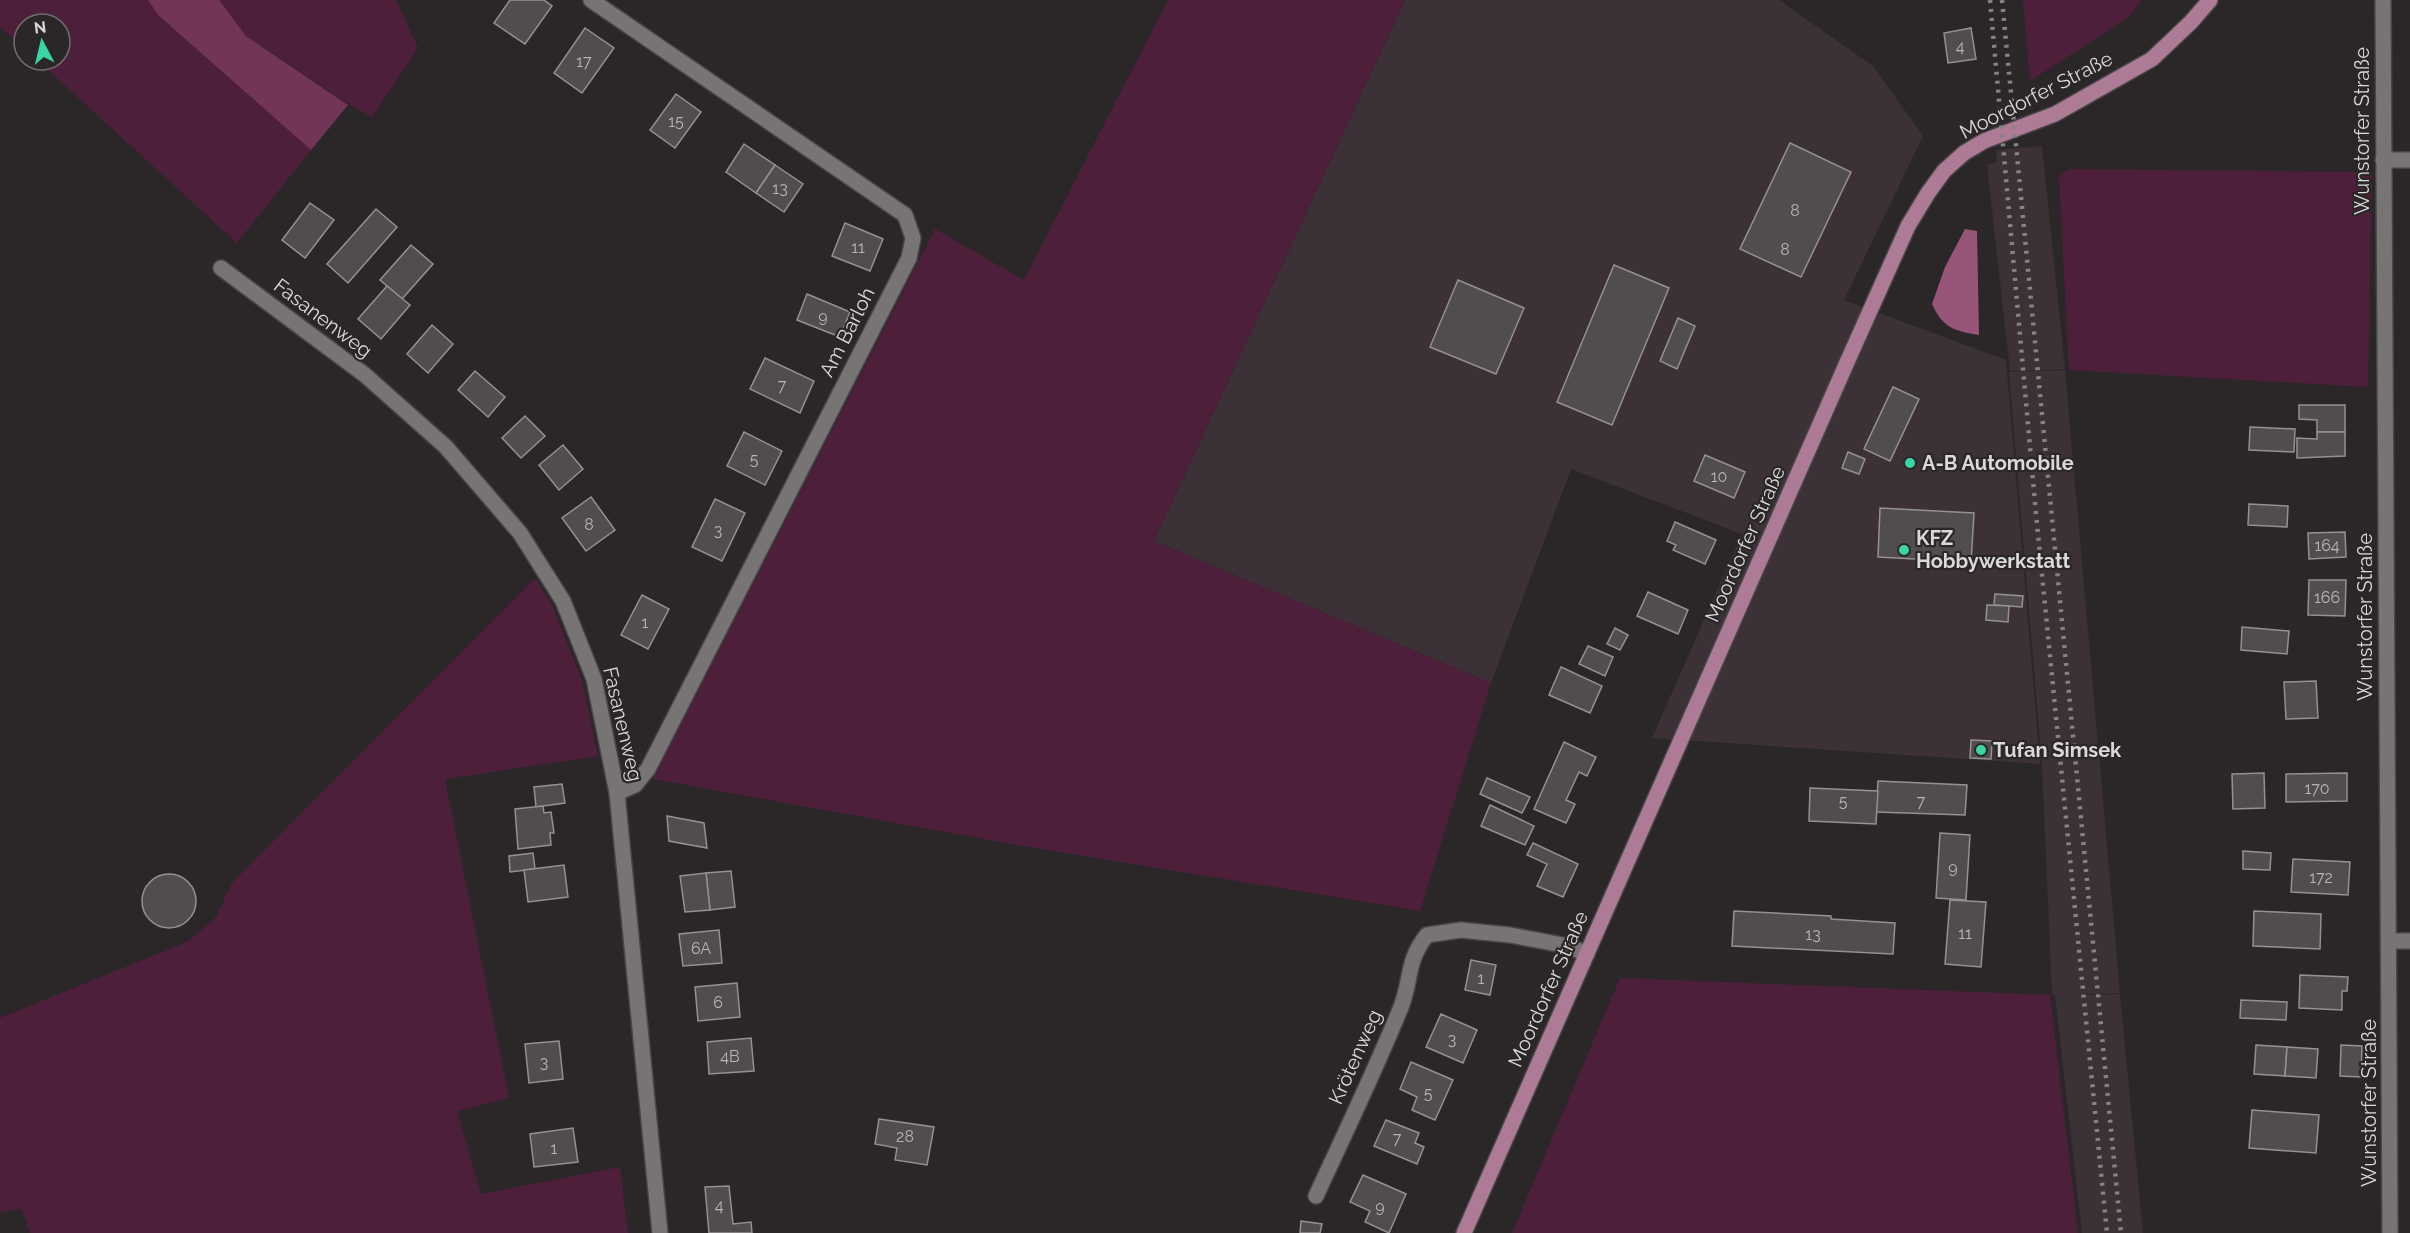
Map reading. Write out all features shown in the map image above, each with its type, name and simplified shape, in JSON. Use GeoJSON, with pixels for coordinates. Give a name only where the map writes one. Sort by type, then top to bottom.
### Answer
{"type":"FeatureCollection","features":[{"type":"Feature","properties":{"kind":"main road","name":"Moordorfer Straße"},"geometry":{"type":"LineString","coordinates":[[1464,1233],[1857,340],[1908,226],[1928,192],[1944,171],[1957,159],[1984,141],[2055,114],[2152,59],[2191,22],[2210,0]]}},
{"type":"Feature","properties":{"kind":"street","name":"Am Barloh"},"geometry":{"type":"LineString","coordinates":[[591,0],[905,215],[913,238],[909,258],[648,769],[635,785],[617,793]]}},
{"type":"Feature","properties":{"kind":"street","name":"Wunstorfer Straße"},"geometry":{"type":"LineString","coordinates":[[2383,0],[2390,1233]]}},
{"type":"Feature","properties":{"kind":"street"},"geometry":{"type":"LineString","coordinates":[[2384,160],[2410,160]]}},
{"type":"Feature","properties":{"kind":"street","name":"Fasanenweg"},"geometry":{"type":"LineString","coordinates":[[220,268],[365,375],[446,447],[520,533],[563,601],[594,679],[617,793],[660,1233]]}},
{"type":"Feature","properties":{"kind":"street","name":"Krötenweg"},"geometry":{"type":"LineString","coordinates":[[1316,1196],[1402,1004],[1410,966],[1418,947],[1427,935],[1461,930],[1510,935],[1568,946],[1587,954]]}},
{"type":"Feature","properties":{"kind":"street"},"geometry":{"type":"LineString","coordinates":[[2389,941],[2410,941]]}},
{"type":"Feature","properties":{"kind":"shaded area"},"geometry":{"type":"Polygon","coordinates":[[[0,0],[148,0],[158,15],[311,150],[237,243],[50,72],[72,72],[72,12],[12,12],[12,38],[0,27],[0,0]]]}},
{"type":"Feature","properties":{"kind":"shaded area"},"geometry":{"type":"Polygon","coordinates":[[[148,0],[219,0],[246,36],[348,105],[311,150],[158,15],[148,0]]]}},
{"type":"Feature","properties":{"kind":"shaded area"},"geometry":{"type":"Polygon","coordinates":[[[219,0],[396,0],[418,48],[372,117],[348,104],[246,36],[219,0]]]}},
{"type":"Feature","properties":{"kind":"shaded area"},"geometry":{"type":"Polygon","coordinates":[[[1168,0],[1405,0],[1154,541],[1491,683],[1420,911],[1012,844],[653,779],[935,229],[1024,280],[1168,0]]]}},
{"type":"Feature","properties":{"kind":"shaded area"},"geometry":{"type":"Polygon","coordinates":[[[1405,0],[1779,0],[1873,66],[1923,136],[1844,300],[2006,360],[2040,764],[1652,738],[1742,534],[1571,469],[1491,683],[1154,541],[1405,0]]]}},
{"type":"Feature","properties":{"kind":"shaded area"},"geometry":{"type":"Polygon","coordinates":[[[2023,0],[2142,0],[2129,17],[2030,81],[2023,0]]]}},
{"type":"Feature","properties":{"kind":"shaded area"},"geometry":{"type":"Polygon","coordinates":[[[2042,146],[2065,369],[2010,371],[1987,165],[1997,162],[1996,150],[2042,146]]]}},
{"type":"Feature","properties":{"kind":"shaded area"},"geometry":{"type":"Polygon","coordinates":[[[2070,169],[2372,172],[2368,387],[2069,370],[2059,176],[2070,169]]]}},
{"type":"Feature","properties":{"kind":"shaded area"},"geometry":{"type":"Polygon","coordinates":[[[1965,229],[1977,231],[1979,335],[1950,327],[1940,318],[1932,304],[1945,267],[1965,229]]]}},
{"type":"Feature","properties":{"kind":"shaded area"},"geometry":{"type":"Polygon","coordinates":[[[2065,370],[2120,993],[2059,995],[2120,994],[2143,1233],[2082,1233],[2055,995],[2052,995],[2042,764],[2009,372],[2065,370]]]}},
{"type":"Feature","properties":{"kind":"shaded area"},"geometry":{"type":"Polygon","coordinates":[[[535,578],[551,603],[582,680],[598,756],[445,779],[509,1098],[457,1111],[481,1194],[620,1167],[628,1233],[30,1233],[22,1209],[0,1212],[0,1018],[189,941],[216,917],[232,883],[535,578]]]}},
{"type":"Feature","properties":{"kind":"shaded area"},"geometry":{"type":"Polygon","coordinates":[[[1620,978],[2050,995],[2078,1233],[1512,1233],[1620,978]]]}},
{"type":"Feature","properties":{"kind":"building"},"geometry":{"type":"Polygon","coordinates":[[[510,0],[544,0],[552,6],[525,44],[494,23],[510,0]]]}},
{"type":"Feature","properties":{"kind":"building"},"geometry":{"type":"Polygon","coordinates":[[[585,28],[614,48],[582,93],[554,73],[585,28]]]}},
{"type":"Feature","properties":{"kind":"building"},"geometry":{"type":"Polygon","coordinates":[[[1971,28],[1976,59],[1948,63],[1944,33],[1971,28]]]}},
{"type":"Feature","properties":{"kind":"building"},"geometry":{"type":"Polygon","coordinates":[[[676,94],[701,112],[675,148],[650,130],[676,94]]]}},
{"type":"Feature","properties":{"kind":"building"},"geometry":{"type":"Polygon","coordinates":[[[1790,143],[1851,172],[1801,277],[1740,249],[1790,143]]]}},
{"type":"Feature","properties":{"kind":"building"},"geometry":{"type":"Polygon","coordinates":[[[744,144],[775,165],[756,193],[726,172],[744,144]]]}},
{"type":"Feature","properties":{"kind":"building"},"geometry":{"type":"Polygon","coordinates":[[[775,165],[803,184],[784,212],[756,193],[775,165]]]}},
{"type":"Feature","properties":{"kind":"building"},"geometry":{"type":"Polygon","coordinates":[[[310,203],[334,220],[305,258],[282,240],[310,203]]]}},
{"type":"Feature","properties":{"kind":"building"},"geometry":{"type":"Polygon","coordinates":[[[376,209],[397,227],[348,283],[327,264],[376,209]]]}},
{"type":"Feature","properties":{"kind":"building"},"geometry":{"type":"Polygon","coordinates":[[[845,223],[883,239],[870,271],[832,256],[845,223]]]}},
{"type":"Feature","properties":{"kind":"building"},"geometry":{"type":"Polygon","coordinates":[[[411,245],[433,264],[402,299],[380,280],[411,245]]]}},
{"type":"Feature","properties":{"kind":"building"},"geometry":{"type":"Polygon","coordinates":[[[1614,265],[1669,288],[1612,425],[1557,402],[1614,265]]]}},
{"type":"Feature","properties":{"kind":"building"},"geometry":{"type":"Polygon","coordinates":[[[1458,280],[1524,308],[1496,374],[1430,347],[1458,280]]]}},
{"type":"Feature","properties":{"kind":"building"},"geometry":{"type":"Polygon","coordinates":[[[387,286],[410,305],[381,339],[358,319],[387,286]]]}},
{"type":"Feature","properties":{"kind":"building"},"geometry":{"type":"Polygon","coordinates":[[[807,294],[850,312],[840,337],[797,320],[807,294]]]}},
{"type":"Feature","properties":{"kind":"building"},"geometry":{"type":"Polygon","coordinates":[[[1678,318],[1695,326],[1677,369],[1660,361],[1678,318]]]}},
{"type":"Feature","properties":{"kind":"building"},"geometry":{"type":"Polygon","coordinates":[[[432,325],[453,344],[428,373],[407,354],[432,325]]]}},
{"type":"Feature","properties":{"kind":"building"},"geometry":{"type":"Polygon","coordinates":[[[765,358],[814,381],[800,413],[750,389],[765,358]]]}},
{"type":"Feature","properties":{"kind":"building"},"geometry":{"type":"Polygon","coordinates":[[[475,371],[505,397],[488,417],[458,390],[475,371]]]}},
{"type":"Feature","properties":{"kind":"building"},"geometry":{"type":"Polygon","coordinates":[[[1893,387],[1919,399],[1890,461],[1864,449],[1893,387]]]}},
{"type":"Feature","properties":{"kind":"building"},"geometry":{"type":"Polygon","coordinates":[[[2299,405],[2345,405],[2345,432],[2317,432],[2317,420],[2299,419],[2299,405]]]}},
{"type":"Feature","properties":{"kind":"building"},"geometry":{"type":"Polygon","coordinates":[[[525,416],[545,436],[521,458],[502,438],[525,416]]]}},
{"type":"Feature","properties":{"kind":"building"},"geometry":{"type":"Polygon","coordinates":[[[2250,427],[2295,429],[2294,452],[2249,450],[2250,427]]]}},
{"type":"Feature","properties":{"kind":"building"},"geometry":{"type":"Polygon","coordinates":[[[744,432],[782,451],[765,485],[727,466],[744,432]]]}},
{"type":"Feature","properties":{"kind":"building"},"geometry":{"type":"Polygon","coordinates":[[[2317,432],[2345,432],[2345,456],[2297,458],[2297,438],[2317,439],[2317,432]]]}},
{"type":"Feature","properties":{"kind":"building"},"geometry":{"type":"Polygon","coordinates":[[[563,445],[583,469],[559,490],[539,465],[563,445]]]}},
{"type":"Feature","properties":{"kind":"building"},"geometry":{"type":"Polygon","coordinates":[[[1848,452],[1865,459],[1859,474],[1842,468],[1848,452]]]}},
{"type":"Feature","properties":{"kind":"building"},"geometry":{"type":"Polygon","coordinates":[[[1705,455],[1745,472],[1734,498],[1694,481],[1705,455]]]}},
{"type":"Feature","properties":{"kind":"building"},"geometry":{"type":"Polygon","coordinates":[[[591,497],[615,530],[586,551],[562,518],[591,497]]]}},
{"type":"Feature","properties":{"kind":"building"},"geometry":{"type":"Polygon","coordinates":[[[715,499],[745,513],[722,561],[692,547],[715,499]]]}},
{"type":"Feature","properties":{"kind":"building"},"geometry":{"type":"Polygon","coordinates":[[[2249,504],[2288,506],[2287,527],[2248,525],[2249,504]]]}},
{"type":"Feature","properties":{"kind":"building"},"geometry":{"type":"Polygon","coordinates":[[[1880,508],[1974,513],[1971,562],[1878,557],[1880,508]]]}},
{"type":"Feature","properties":{"kind":"building"},"geometry":{"type":"Polygon","coordinates":[[[1675,522],[1716,540],[1705,564],[1673,550],[1676,545],[1667,541],[1675,522]]]}},
{"type":"Feature","properties":{"kind":"building"},"geometry":{"type":"Polygon","coordinates":[[[2345,532],[2346,557],[2309,559],[2308,533],[2345,532]]]}},
{"type":"Feature","properties":{"kind":"building"},"geometry":{"type":"Polygon","coordinates":[[[2309,580],[2346,580],[2345,616],[2308,615],[2309,580]]]}},
{"type":"Feature","properties":{"kind":"building"},"geometry":{"type":"Polygon","coordinates":[[[1648,592],[1688,610],[1678,634],[1637,616],[1648,592]]]}},
{"type":"Feature","properties":{"kind":"building"},"geometry":{"type":"Polygon","coordinates":[[[1995,594],[2023,596],[2022,607],[1994,605],[1995,594]]]}},
{"type":"Feature","properties":{"kind":"building"},"geometry":{"type":"Polygon","coordinates":[[[642,595],[669,609],[648,649],[621,635],[642,595]]]}},
{"type":"Feature","properties":{"kind":"building"},"geometry":{"type":"Polygon","coordinates":[[[1987,605],[2009,606],[2008,622],[1986,620],[1987,605]]]}},
{"type":"Feature","properties":{"kind":"building"},"geometry":{"type":"Polygon","coordinates":[[[2242,627],[2289,631],[2287,654],[2241,650],[2242,627]]]}},
{"type":"Feature","properties":{"kind":"building"},"geometry":{"type":"Polygon","coordinates":[[[1615,628],[1628,635],[1620,650],[1607,644],[1615,628]]]}},
{"type":"Feature","properties":{"kind":"building"},"geometry":{"type":"Polygon","coordinates":[[[1588,646],[1613,657],[1605,676],[1579,664],[1588,646]]]}},
{"type":"Feature","properties":{"kind":"building"},"geometry":{"type":"Polygon","coordinates":[[[1561,667],[1602,686],[1590,713],[1549,695],[1561,667]]]}},
{"type":"Feature","properties":{"kind":"building"},"geometry":{"type":"Polygon","coordinates":[[[2316,681],[2318,718],[2286,719],[2284,682],[2316,681]]]}},
{"type":"Feature","properties":{"kind":"building","name":"Tufan Simsek"},"geometry":{"type":"Polygon","coordinates":[[[1971,740],[1992,741],[1991,759],[1970,758],[1971,740]]]}},
{"type":"Feature","properties":{"kind":"building"},"geometry":{"type":"Polygon","coordinates":[[[1564,742],[1596,757],[1587,776],[1579,772],[1566,800],[1575,804],[1566,823],[1534,809],[1564,742]]]}},
{"type":"Feature","properties":{"kind":"building"},"geometry":{"type":"Polygon","coordinates":[[[2264,773],[2265,808],[2233,809],[2232,774],[2264,773]]]}},
{"type":"Feature","properties":{"kind":"building"},"geometry":{"type":"Polygon","coordinates":[[[2347,773],[2347,801],[2286,802],[2286,774],[2347,773]]]}},
{"type":"Feature","properties":{"kind":"building"},"geometry":{"type":"Polygon","coordinates":[[[1487,778],[1530,797],[1522,813],[1480,794],[1487,778]]]}},
{"type":"Feature","properties":{"kind":"building"},"geometry":{"type":"Polygon","coordinates":[[[1878,781],[1967,785],[1965,815],[1876,812],[1878,781]]]}},
{"type":"Feature","properties":{"kind":"building"},"geometry":{"type":"Polygon","coordinates":[[[562,784],[565,803],[536,807],[534,787],[562,784]]]}},
{"type":"Feature","properties":{"kind":"building"},"geometry":{"type":"Polygon","coordinates":[[[1810,788],[1878,791],[1876,824],[1809,821],[1810,788]]]}},
{"type":"Feature","properties":{"kind":"building"},"geometry":{"type":"Polygon","coordinates":[[[1490,805],[1534,826],[1525,845],[1481,826],[1490,805]]]}},
{"type":"Feature","properties":{"kind":"building"},"geometry":{"type":"Polygon","coordinates":[[[543,806],[544,813],[551,812],[554,833],[550,833],[551,845],[518,849],[515,809],[543,806]]]}},
{"type":"Feature","properties":{"kind":"building"},"geometry":{"type":"Polygon","coordinates":[[[667,816],[704,823],[707,848],[669,841],[667,816]]]}},
{"type":"Feature","properties":{"kind":"building"},"geometry":{"type":"Polygon","coordinates":[[[1940,833],[1970,835],[1966,900],[1936,898],[1940,833]]]}},
{"type":"Feature","properties":{"kind":"building"},"geometry":{"type":"Polygon","coordinates":[[[1533,843],[1578,864],[1563,897],[1537,886],[1547,864],[1527,855],[1533,843]]]}},
{"type":"Feature","properties":{"kind":"building"},"geometry":{"type":"Polygon","coordinates":[[[2243,851],[2271,853],[2270,870],[2243,869],[2243,851]]]}},
{"type":"Feature","properties":{"kind":"building"},"geometry":{"type":"Polygon","coordinates":[[[533,853],[535,869],[510,872],[509,856],[533,853]]]}},
{"type":"Feature","properties":{"kind":"building"},"geometry":{"type":"Polygon","coordinates":[[[2293,859],[2350,862],[2348,895],[2291,892],[2293,859]]]}},
{"type":"Feature","properties":{"kind":"building"},"geometry":{"type":"Polygon","coordinates":[[[564,865],[568,897],[528,902],[524,870],[564,865]]]}},
{"type":"Feature","properties":{"kind":"building"},"geometry":{"type":"Polygon","coordinates":[[[731,871],[735,907],[710,910],[706,873],[731,871]]]}},
{"type":"Feature","properties":{"kind":"building"},"geometry":{"type":"Polygon","coordinates":[[[706,873],[710,910],[685,912],[680,876],[706,873]]]}},
{"type":"Feature","properties":{"kind":"building"},"geometry":{"type":"Polygon","coordinates":[[[164,874],[174,874],[184,878],[192,886],[196,901],[192,916],[184,924],[174,928],[164,928],[154,924],[146,916],[142,906],[142,896],[146,886],[154,878],[164,874]]]}},
{"type":"Feature","properties":{"kind":"building"},"geometry":{"type":"Polygon","coordinates":[[[1950,900],[1986,902],[1981,967],[1945,964],[1950,900]]]}},
{"type":"Feature","properties":{"kind":"building"},"geometry":{"type":"Polygon","coordinates":[[[1734,911],[1831,916],[1831,919],[1895,923],[1893,954],[1732,946],[1734,911]]]}},
{"type":"Feature","properties":{"kind":"building"},"geometry":{"type":"Polygon","coordinates":[[[2254,911],[2321,914],[2320,949],[2253,946],[2254,911]]]}},
{"type":"Feature","properties":{"kind":"building"},"geometry":{"type":"Polygon","coordinates":[[[719,930],[722,963],[683,966],[679,934],[719,930]]]}},
{"type":"Feature","properties":{"kind":"building"},"geometry":{"type":"Polygon","coordinates":[[[1471,960],[1496,965],[1490,995],[1465,990],[1471,960]]]}},
{"type":"Feature","properties":{"kind":"building"},"geometry":{"type":"Polygon","coordinates":[[[2300,975],[2348,977],[2347,991],[2342,991],[2342,1010],[2299,1008],[2300,975]]]}},
{"type":"Feature","properties":{"kind":"building"},"geometry":{"type":"Polygon","coordinates":[[[737,983],[740,1017],[698,1021],[695,987],[737,983]]]}},
{"type":"Feature","properties":{"kind":"building"},"geometry":{"type":"Polygon","coordinates":[[[2241,1000],[2287,1002],[2286,1020],[2240,1018],[2241,1000]]]}},
{"type":"Feature","properties":{"kind":"building"},"geometry":{"type":"Polygon","coordinates":[[[1441,1014],[1477,1030],[1463,1063],[1426,1047],[1441,1014]]]}},
{"type":"Feature","properties":{"kind":"building"},"geometry":{"type":"Polygon","coordinates":[[[751,1038],[754,1071],[709,1074],[707,1042],[751,1038]]]}},
{"type":"Feature","properties":{"kind":"building"},"geometry":{"type":"Polygon","coordinates":[[[559,1041],[563,1079],[529,1083],[525,1044],[559,1041]]]}},
{"type":"Feature","properties":{"kind":"building"},"geometry":{"type":"Polygon","coordinates":[[[2256,1045],[2287,1047],[2285,1076],[2254,1074],[2256,1045]]]}},
{"type":"Feature","properties":{"kind":"building"},"geometry":{"type":"Polygon","coordinates":[[[2341,1045],[2362,1046],[2361,1077],[2340,1076],[2341,1045]]]}},
{"type":"Feature","properties":{"kind":"building"},"geometry":{"type":"Polygon","coordinates":[[[2287,1047],[2318,1049],[2316,1078],[2285,1076],[2287,1047]]]}},
{"type":"Feature","properties":{"kind":"building"},"geometry":{"type":"Polygon","coordinates":[[[1411,1062],[1453,1080],[1435,1120],[1412,1110],[1417,1097],[1400,1089],[1411,1062]]]}},
{"type":"Feature","properties":{"kind":"building"},"geometry":{"type":"Polygon","coordinates":[[[2252,1110],[2319,1115],[2316,1153],[2249,1148],[2252,1110]]]}},
{"type":"Feature","properties":{"kind":"building"},"geometry":{"type":"Polygon","coordinates":[[[879,1119],[934,1127],[927,1165],[895,1160],[897,1148],[875,1144],[879,1119]]]}},
{"type":"Feature","properties":{"kind":"building"},"geometry":{"type":"Polygon","coordinates":[[[1386,1120],[1419,1133],[1415,1143],[1424,1147],[1417,1164],[1374,1146],[1386,1120]]]}},
{"type":"Feature","properties":{"kind":"building"},"geometry":{"type":"Polygon","coordinates":[[[573,1128],[578,1162],[534,1167],[530,1134],[573,1128]]]}},
{"type":"Feature","properties":{"kind":"building"},"geometry":{"type":"Polygon","coordinates":[[[1363,1175],[1406,1194],[1389,1233],[1365,1222],[1370,1211],[1350,1202],[1363,1175]]]}},
{"type":"Feature","properties":{"kind":"building"},"geometry":{"type":"Polygon","coordinates":[[[729,1186],[733,1224],[751,1222],[752,1233],[709,1233],[705,1187],[729,1186]]]}},
{"type":"Feature","properties":{"kind":"building"},"geometry":{"type":"Polygon","coordinates":[[[1301,1221],[1322,1224],[1320,1233],[1300,1233],[1301,1221]]]}},
{"type":"Feature","properties":{"kind":"railway"},"geometry":{"type":"LineString","coordinates":[[1990,0],[2036,514],[2107,1233]]}},
{"type":"Feature","properties":{"kind":"railway"},"geometry":{"type":"LineString","coordinates":[[2002,0],[2121,1233]]}},
{"type":"Feature","properties":{"kind":"place","name":"A-B Automobile"},"geometry":{"type":"Point","coordinates":[1910,463]}},
{"type":"Feature","properties":{"kind":"place","name":"KFZ Hobbywerkstatt"},"geometry":{"type":"Point","coordinates":[1904,550]}},
{"type":"Feature","properties":{"kind":"place","name":"Tufan Simsek"},"geometry":{"type":"Point","coordinates":[1981,750]}}]}
